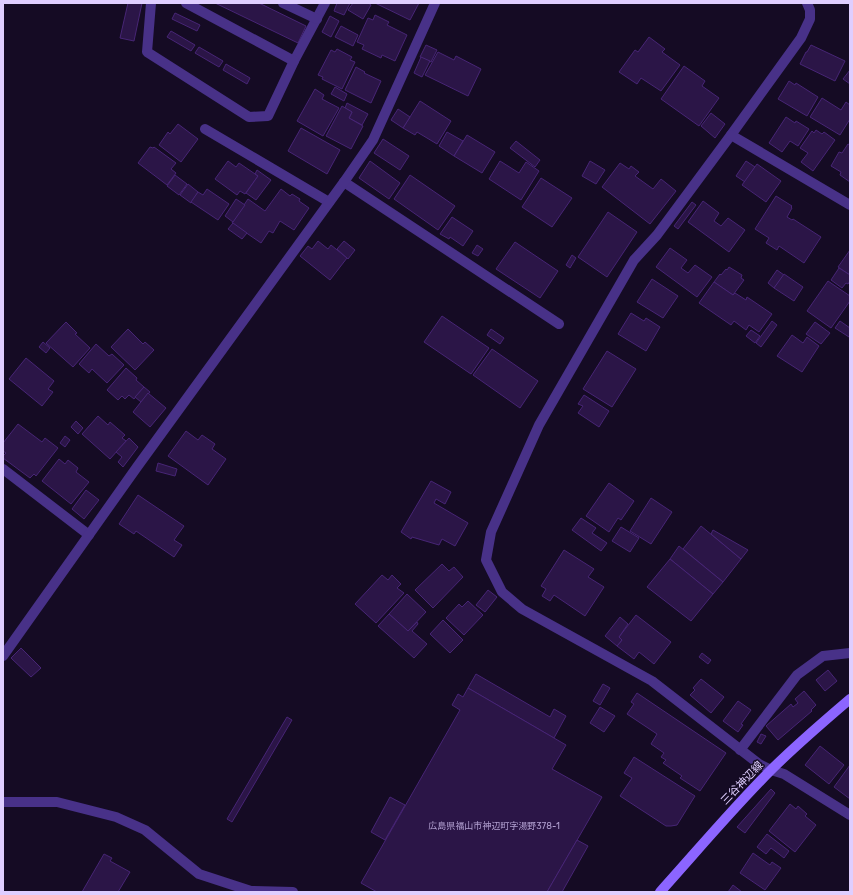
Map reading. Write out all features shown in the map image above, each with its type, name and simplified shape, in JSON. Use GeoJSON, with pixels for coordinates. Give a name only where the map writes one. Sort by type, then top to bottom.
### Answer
{"type":"FeatureCollection","features":[{"type":"Feature","properties":{"kind":"main road","name":"三谷神辺線"},"geometry":{"type":"LineString","coordinates":[[660,892],[771,770],[820,724],[850,699]]}},
{"type":"Feature","properties":{"kind":"street"},"geometry":{"type":"LineString","coordinates":[[151,3],[146,52],[249,117],[268,116],[294,61],[325,3]]}},
{"type":"Feature","properties":{"kind":"street"},"geometry":{"type":"LineString","coordinates":[[186,3],[294,61]]}},
{"type":"Feature","properties":{"kind":"street"},"geometry":{"type":"LineString","coordinates":[[283,3],[317,19]]}},
{"type":"Feature","properties":{"kind":"street"},"geometry":{"type":"LineString","coordinates":[[3,656],[142,460],[373,140],[435,3]]}},
{"type":"Feature","properties":{"kind":"street"},"geometry":{"type":"LineString","coordinates":[[807,3],[810,10],[810,19],[801,38],[657,235],[634,260],[539,425],[491,532],[486,560],[502,592],[522,609],[652,681],[759,764],[784,774],[850,814]]}},
{"type":"Feature","properties":{"kind":"street"},"geometry":{"type":"LineString","coordinates":[[205,129],[329,202]]}},
{"type":"Feature","properties":{"kind":"street"},"geometry":{"type":"LineString","coordinates":[[731,135],[850,205]]}},
{"type":"Feature","properties":{"kind":"street"},"geometry":{"type":"LineString","coordinates":[[344,182],[559,324]]}},
{"type":"Feature","properties":{"kind":"street"},"geometry":{"type":"LineString","coordinates":[[3,469],[89,535]]}},
{"type":"Feature","properties":{"kind":"street"},"geometry":{"type":"LineString","coordinates":[[740,750],[797,675],[823,656],[850,653]]}},
{"type":"Feature","properties":{"kind":"street"},"geometry":{"type":"LineString","coordinates":[[3,802],[57,802],[116,816],[145,830],[198,874],[251,891],[293,892]]}},
{"type":"Feature","properties":{"kind":"building"},"geometry":{"type":"Polygon","coordinates":[[[128,3],[142,3],[134,41],[120,38],[128,3]]]}},
{"type":"Feature","properties":{"kind":"building"},"geometry":{"type":"Polygon","coordinates":[[[215,3],[259,3],[306,26],[298,43],[215,3]]]}},
{"type":"Feature","properties":{"kind":"building"},"geometry":{"type":"Polygon","coordinates":[[[337,3],[350,3],[344,15],[334,11],[337,3]]]}},
{"type":"Feature","properties":{"kind":"building"},"geometry":{"type":"Polygon","coordinates":[[[353,3],[368,3],[371,5],[363,19],[348,10],[353,3]]]}},
{"type":"Feature","properties":{"kind":"building"},"geometry":{"type":"Polygon","coordinates":[[[375,3],[419,3],[410,20],[375,3]]]}},
{"type":"Feature","properties":{"kind":"building"},"geometry":{"type":"Polygon","coordinates":[[[175,13],[200,25],[197,31],[172,19],[175,13]]]}},
{"type":"Feature","properties":{"kind":"building"},"geometry":{"type":"Polygon","coordinates":[[[375,15],[389,22],[387,25],[407,35],[395,61],[382,55],[381,58],[362,49],[364,45],[357,42],[368,18],[373,20],[375,15]]]}},
{"type":"Feature","properties":{"kind":"building"},"geometry":{"type":"Polygon","coordinates":[[[330,16],[339,21],[331,37],[322,32],[330,16]]]}},
{"type":"Feature","properties":{"kind":"building"},"geometry":{"type":"Polygon","coordinates":[[[341,26],[358,35],[353,46],[335,37],[341,26]]]}},
{"type":"Feature","properties":{"kind":"building"},"geometry":{"type":"Polygon","coordinates":[[[171,31],[195,45],[191,51],[167,37],[171,31]]]}},
{"type":"Feature","properties":{"kind":"building"},"geometry":{"type":"Polygon","coordinates":[[[649,37],[665,49],[662,52],[680,65],[661,91],[641,78],[637,84],[619,72],[635,50],[638,52],[649,37]]]}},
{"type":"Feature","properties":{"kind":"building"},"geometry":{"type":"Polygon","coordinates":[[[426,45],[437,50],[431,62],[420,57],[426,45]]]}},
{"type":"Feature","properties":{"kind":"building"},"geometry":{"type":"Polygon","coordinates":[[[811,45],[845,61],[835,81],[800,64],[811,45]]]}},
{"type":"Feature","properties":{"kind":"building"},"geometry":{"type":"Polygon","coordinates":[[[199,47],[223,61],[219,67],[195,53],[199,47]]]}},
{"type":"Feature","properties":{"kind":"building"},"geometry":{"type":"Polygon","coordinates":[[[337,49],[352,57],[350,60],[355,62],[342,89],[322,79],[323,77],[318,75],[331,50],[335,52],[337,49]]]}},
{"type":"Feature","properties":{"kind":"building"},"geometry":{"type":"Polygon","coordinates":[[[438,52],[454,60],[456,56],[481,69],[468,96],[425,75],[438,52]]]}},
{"type":"Feature","properties":{"kind":"building"},"geometry":{"type":"Polygon","coordinates":[[[421,57],[430,61],[422,77],[414,73],[421,57]]]}},
{"type":"Feature","properties":{"kind":"building"},"geometry":{"type":"Polygon","coordinates":[[[226,64],[250,78],[247,84],[223,70],[226,64]]]}},
{"type":"Feature","properties":{"kind":"building"},"geometry":{"type":"Polygon","coordinates":[[[684,66],[705,81],[702,86],[719,98],[699,126],[661,99],[684,66]]]}},
{"type":"Feature","properties":{"kind":"building"},"geometry":{"type":"Polygon","coordinates":[[[356,67],[365,72],[364,73],[381,81],[371,103],[345,90],[356,67]]]}},
{"type":"Feature","properties":{"kind":"building"},"geometry":{"type":"Polygon","coordinates":[[[850,70],[850,84],[843,79],[850,70]]]}},
{"type":"Feature","properties":{"kind":"building"},"geometry":{"type":"Polygon","coordinates":[[[789,81],[795,85],[796,83],[818,97],[807,116],[778,99],[789,81]]]}},
{"type":"Feature","properties":{"kind":"building"},"geometry":{"type":"Polygon","coordinates":[[[335,87],[347,94],[344,101],[331,94],[335,87]]]}},
{"type":"Feature","properties":{"kind":"building"},"geometry":{"type":"Polygon","coordinates":[[[315,89],[324,95],[322,99],[339,108],[323,136],[297,121],[315,89]]]}},
{"type":"Feature","properties":{"kind":"building"},"geometry":{"type":"Polygon","coordinates":[[[822,98],[841,110],[846,102],[850,105],[850,119],[840,135],[810,117],[822,98]]]}},
{"type":"Feature","properties":{"kind":"building"},"geometry":{"type":"Polygon","coordinates":[[[420,101],[451,121],[437,144],[417,132],[415,135],[403,128],[420,101]]]}},
{"type":"Feature","properties":{"kind":"building"},"geometry":{"type":"Polygon","coordinates":[[[347,103],[368,114],[362,125],[349,118],[352,112],[345,108],[347,103]]]}},
{"type":"Feature","properties":{"kind":"building"},"geometry":{"type":"Polygon","coordinates":[[[342,106],[352,112],[349,118],[363,126],[351,149],[326,136],[342,106]]]}},
{"type":"Feature","properties":{"kind":"building"},"geometry":{"type":"Polygon","coordinates":[[[398,109],[410,117],[403,128],[391,120],[398,109]]]}},
{"type":"Feature","properties":{"kind":"building"},"geometry":{"type":"Polygon","coordinates":[[[711,113],[725,124],[715,138],[701,126],[711,113]]]}},
{"type":"Feature","properties":{"kind":"building"},"geometry":{"type":"Polygon","coordinates":[[[786,117],[809,129],[798,146],[790,141],[782,152],[769,143],[786,117]]]}},
{"type":"Feature","properties":{"kind":"building"},"geometry":{"type":"Polygon","coordinates":[[[178,124],[198,139],[181,162],[159,145],[168,132],[170,134],[178,124]]]}},
{"type":"Feature","properties":{"kind":"building"},"geometry":{"type":"Polygon","coordinates":[[[301,128],[340,150],[327,174],[288,151],[301,128]]]}},
{"type":"Feature","properties":{"kind":"building"},"geometry":{"type":"Polygon","coordinates":[[[816,130],[822,134],[824,132],[835,140],[813,171],[801,162],[808,153],[800,148],[812,131],[814,133],[816,130]]]}},
{"type":"Feature","properties":{"kind":"building"},"geometry":{"type":"Polygon","coordinates":[[[447,132],[463,141],[454,156],[439,146],[447,132]]]}},
{"type":"Feature","properties":{"kind":"building"},"geometry":{"type":"Polygon","coordinates":[[[467,135],[495,152],[482,173],[454,156],[467,135]]]}},
{"type":"Feature","properties":{"kind":"building"},"geometry":{"type":"Polygon","coordinates":[[[383,139],[409,156],[400,170],[374,153],[383,139]]]}},
{"type":"Feature","properties":{"kind":"building"},"geometry":{"type":"Polygon","coordinates":[[[516,141],[540,160],[535,167],[510,148],[516,141]]]}},
{"type":"Feature","properties":{"kind":"building"},"geometry":{"type":"Polygon","coordinates":[[[848,144],[850,145],[850,182],[840,175],[841,172],[831,166],[839,152],[842,153],[848,144]]]}},
{"type":"Feature","properties":{"kind":"building"},"geometry":{"type":"Polygon","coordinates":[[[150,147],[154,147],[176,163],[171,169],[176,173],[167,185],[138,163],[150,147]]]}},
{"type":"Feature","properties":{"kind":"building"},"geometry":{"type":"Polygon","coordinates":[[[228,161],[236,167],[239,163],[258,176],[245,194],[240,191],[237,195],[215,179],[228,161]]]}},
{"type":"Feature","properties":{"kind":"building"},"geometry":{"type":"Polygon","coordinates":[[[370,161],[400,183],[389,199],[359,178],[370,161]]]}},
{"type":"Feature","properties":{"kind":"building"},"geometry":{"type":"Polygon","coordinates":[[[500,161],[519,173],[526,162],[539,171],[521,200],[489,179],[500,161]]]}},
{"type":"Feature","properties":{"kind":"building"},"geometry":{"type":"Polygon","coordinates":[[[590,161],[605,170],[596,184],[582,176],[590,161]]]}},
{"type":"Feature","properties":{"kind":"building"},"geometry":{"type":"Polygon","coordinates":[[[746,161],[755,167],[745,182],[736,176],[746,161]]]}},
{"type":"Feature","properties":{"kind":"building"},"geometry":{"type":"Polygon","coordinates":[[[620,163],[629,169],[631,166],[639,172],[635,176],[653,189],[661,179],[676,191],[650,224],[602,187],[620,163]]]}},
{"type":"Feature","properties":{"kind":"building"},"geometry":{"type":"Polygon","coordinates":[[[757,164],[781,181],[766,202],[742,185],[757,164]]]}},
{"type":"Feature","properties":{"kind":"building"},"geometry":{"type":"Polygon","coordinates":[[[257,170],[271,180],[256,200],[246,193],[258,176],[255,174],[257,170]]]}},
{"type":"Feature","properties":{"kind":"building"},"geometry":{"type":"Polygon","coordinates":[[[175,175],[187,184],[179,195],[167,186],[175,175]]]}},
{"type":"Feature","properties":{"kind":"building"},"geometry":{"type":"Polygon","coordinates":[[[410,175],[455,206],[438,230],[394,199],[410,175]]]}},
{"type":"Feature","properties":{"kind":"building"},"geometry":{"type":"Polygon","coordinates":[[[541,178],[572,198],[552,227],[522,207],[541,178]]]}},
{"type":"Feature","properties":{"kind":"building"},"geometry":{"type":"Polygon","coordinates":[[[188,184],[198,192],[191,203],[180,195],[188,184]]]}},
{"type":"Feature","properties":{"kind":"building"},"geometry":{"type":"Polygon","coordinates":[[[207,189],[229,204],[218,220],[191,202],[198,192],[203,195],[207,189]]]}},
{"type":"Feature","properties":{"kind":"building"},"geometry":{"type":"Polygon","coordinates":[[[281,189],[290,196],[292,194],[300,199],[299,201],[309,208],[294,230],[280,221],[273,233],[269,231],[261,243],[232,223],[248,199],[265,211],[281,189]]]}},
{"type":"Feature","properties":{"kind":"building"},"geometry":{"type":"Polygon","coordinates":[[[776,196],[792,206],[787,217],[792,220],[793,219],[821,237],[804,263],[779,246],[777,250],[766,243],[769,238],[755,229],[776,196]]]}},
{"type":"Feature","properties":{"kind":"building"},"geometry":{"type":"Polygon","coordinates":[[[236,199],[245,205],[233,222],[225,216],[236,199]]]}},
{"type":"Feature","properties":{"kind":"building"},"geometry":{"type":"Polygon","coordinates":[[[703,201],[719,213],[714,221],[721,226],[728,218],[745,230],[729,252],[688,222],[703,201]]]}},
{"type":"Feature","properties":{"kind":"building"},"geometry":{"type":"Polygon","coordinates":[[[692,202],[696,205],[678,229],[674,226],[692,202]]]}},
{"type":"Feature","properties":{"kind":"building"},"geometry":{"type":"Polygon","coordinates":[[[608,212],[637,232],[607,277],[578,257],[608,212]]]}},
{"type":"Feature","properties":{"kind":"building"},"geometry":{"type":"Polygon","coordinates":[[[452,217],[473,231],[463,246],[450,237],[449,239],[440,234],[452,217]]]}},
{"type":"Feature","properties":{"kind":"building"},"geometry":{"type":"Polygon","coordinates":[[[233,223],[247,233],[242,239],[228,229],[233,223]]]}},
{"type":"Feature","properties":{"kind":"building"},"geometry":{"type":"Polygon","coordinates":[[[318,241],[328,249],[331,245],[347,258],[330,280],[300,256],[308,246],[312,249],[318,241]]]}},
{"type":"Feature","properties":{"kind":"building"},"geometry":{"type":"Polygon","coordinates":[[[344,241],[355,250],[348,259],[337,249],[344,241]]]}},
{"type":"Feature","properties":{"kind":"building"},"geometry":{"type":"Polygon","coordinates":[[[515,242],[558,271],[540,298],[496,269],[515,242]]]}},
{"type":"Feature","properties":{"kind":"building"},"geometry":{"type":"Polygon","coordinates":[[[477,245],[483,249],[478,256],[472,253],[477,245]]]}},
{"type":"Feature","properties":{"kind":"building"},"geometry":{"type":"Polygon","coordinates":[[[670,248],[687,260],[681,268],[688,273],[695,265],[712,277],[697,297],[656,267],[670,248]]]}},
{"type":"Feature","properties":{"kind":"building"},"geometry":{"type":"Polygon","coordinates":[[[850,250],[850,275],[838,267],[850,250]]]}},
{"type":"Feature","properties":{"kind":"building"},"geometry":{"type":"Polygon","coordinates":[[[572,255],[576,258],[570,268],[566,265],[572,255]]]}},
{"type":"Feature","properties":{"kind":"building"},"geometry":{"type":"Polygon","coordinates":[[[729,267],[742,275],[741,278],[744,280],[733,295],[714,282],[720,274],[721,275],[729,267]]]}},
{"type":"Feature","properties":{"kind":"building"},"geometry":{"type":"Polygon","coordinates":[[[839,268],[850,275],[850,281],[842,288],[831,280],[839,268]]]}},
{"type":"Feature","properties":{"kind":"building"},"geometry":{"type":"Polygon","coordinates":[[[777,270],[784,275],[774,288],[768,283],[777,270]]]}},
{"type":"Feature","properties":{"kind":"building"},"geometry":{"type":"Polygon","coordinates":[[[784,274],[803,287],[794,301],[774,288],[784,274]]]}},
{"type":"Feature","properties":{"kind":"building"},"geometry":{"type":"Polygon","coordinates":[[[652,279],[678,296],[663,318],[637,302],[652,279]]]}},
{"type":"Feature","properties":{"kind":"building"},"geometry":{"type":"Polygon","coordinates":[[[828,281],[850,296],[850,301],[831,328],[807,311],[828,281]]]}},
{"type":"Feature","properties":{"kind":"building"},"geometry":{"type":"Polygon","coordinates":[[[714,282],[733,295],[735,293],[746,300],[747,297],[772,314],[759,332],[749,325],[746,330],[734,321],[731,325],[699,303],[714,282]]]}},
{"type":"Feature","properties":{"kind":"building"},"geometry":{"type":"Polygon","coordinates":[[[631,313],[644,321],[646,318],[660,327],[646,351],[618,334],[631,313]]]}},
{"type":"Feature","properties":{"kind":"building"},"geometry":{"type":"Polygon","coordinates":[[[442,316],[489,348],[471,374],[424,342],[442,316]]]}},
{"type":"Feature","properties":{"kind":"building"},"geometry":{"type":"Polygon","coordinates":[[[772,321],[777,325],[761,347],[756,343],[772,321]]]}},
{"type":"Feature","properties":{"kind":"building"},"geometry":{"type":"Polygon","coordinates":[[[840,321],[850,328],[849,337],[835,328],[840,321]]]}},
{"type":"Feature","properties":{"kind":"building"},"geometry":{"type":"Polygon","coordinates":[[[66,322],[77,333],[75,334],[90,348],[73,367],[46,343],[66,322]]]}},
{"type":"Feature","properties":{"kind":"building"},"geometry":{"type":"Polygon","coordinates":[[[815,322],[830,333],[821,344],[806,334],[815,322]]]}},
{"type":"Feature","properties":{"kind":"building"},"geometry":{"type":"Polygon","coordinates":[[[128,329],[143,344],[145,342],[154,350],[135,370],[111,347],[128,329]]]}},
{"type":"Feature","properties":{"kind":"building"},"geometry":{"type":"Polygon","coordinates":[[[491,329],[504,338],[500,344],[487,335],[491,329]]]}},
{"type":"Feature","properties":{"kind":"building"},"geometry":{"type":"Polygon","coordinates":[[[751,330],[760,336],[755,343],[746,336],[751,330]]]}},
{"type":"Feature","properties":{"kind":"building"},"geometry":{"type":"Polygon","coordinates":[[[792,335],[803,343],[807,337],[819,346],[802,372],[777,356],[792,335]]]}},
{"type":"Feature","properties":{"kind":"building"},"geometry":{"type":"Polygon","coordinates":[[[43,342],[50,348],[46,353],[39,347],[43,342]]]}},
{"type":"Feature","properties":{"kind":"building"},"geometry":{"type":"Polygon","coordinates":[[[96,344],[109,356],[112,354],[124,365],[107,383],[92,369],[89,373],[79,364],[96,344]]]}},
{"type":"Feature","properties":{"kind":"building"},"geometry":{"type":"Polygon","coordinates":[[[492,349],[538,381],[520,408],[473,375],[492,349]]]}},
{"type":"Feature","properties":{"kind":"building"},"geometry":{"type":"Polygon","coordinates":[[[607,351],[636,369],[612,407],[583,389],[607,351]]]}},
{"type":"Feature","properties":{"kind":"building"},"geometry":{"type":"Polygon","coordinates":[[[26,358],[54,381],[48,389],[53,392],[42,406],[9,379],[26,358]]]}},
{"type":"Feature","properties":{"kind":"building"},"geometry":{"type":"Polygon","coordinates":[[[126,368],[144,387],[134,399],[129,395],[125,399],[122,396],[118,400],[107,390],[126,368]]]}},
{"type":"Feature","properties":{"kind":"building"},"geometry":{"type":"Polygon","coordinates":[[[144,387],[150,392],[141,402],[135,397],[144,387]]]}},
{"type":"Feature","properties":{"kind":"building"},"geometry":{"type":"Polygon","coordinates":[[[148,393],[166,408],[150,427],[133,412],[148,393]]]}},
{"type":"Feature","properties":{"kind":"building"},"geometry":{"type":"Polygon","coordinates":[[[584,395],[609,411],[599,427],[578,413],[583,406],[578,404],[584,395]]]}},
{"type":"Feature","properties":{"kind":"building"},"geometry":{"type":"Polygon","coordinates":[[[98,416],[108,425],[110,422],[125,435],[122,438],[126,441],[110,459],[82,434],[98,416]]]}},
{"type":"Feature","properties":{"kind":"building"},"geometry":{"type":"Polygon","coordinates":[[[76,421],[83,428],[78,434],[71,427],[76,421]]]}},
{"type":"Feature","properties":{"kind":"building"},"geometry":{"type":"Polygon","coordinates":[[[18,424],[42,442],[45,438],[58,448],[36,476],[34,474],[30,478],[3,458],[6,453],[3,451],[3,443],[18,424]]]}},
{"type":"Feature","properties":{"kind":"building"},"geometry":{"type":"Polygon","coordinates":[[[186,431],[198,440],[202,435],[215,444],[212,449],[226,459],[208,485],[168,456],[186,431]]]}},
{"type":"Feature","properties":{"kind":"building"},"geometry":{"type":"Polygon","coordinates":[[[65,436],[70,440],[65,447],[60,443],[65,436]]]}},
{"type":"Feature","properties":{"kind":"building"},"geometry":{"type":"Polygon","coordinates":[[[129,438],[138,447],[123,467],[118,462],[122,457],[116,452],[129,438]]]}},
{"type":"Feature","properties":{"kind":"building"},"geometry":{"type":"Polygon","coordinates":[[[59,459],[65,464],[68,460],[78,468],[76,472],[89,482],[71,504],[42,481],[59,459]]]}},
{"type":"Feature","properties":{"kind":"building"},"geometry":{"type":"Polygon","coordinates":[[[158,463],[177,469],[175,476],[156,471],[158,463]]]}},
{"type":"Feature","properties":{"kind":"building"},"geometry":{"type":"Polygon","coordinates":[[[431,481],[451,492],[445,504],[436,499],[434,503],[468,523],[455,546],[442,539],[439,545],[412,537],[411,539],[401,532],[431,481]]]}},
{"type":"Feature","properties":{"kind":"building"},"geometry":{"type":"Polygon","coordinates":[[[609,483],[634,501],[621,520],[618,518],[609,532],[586,516],[609,483]]]}},
{"type":"Feature","properties":{"kind":"building"},"geometry":{"type":"Polygon","coordinates":[[[86,490],[99,500],[84,519],[72,509],[86,490]]]}},
{"type":"Feature","properties":{"kind":"building"},"geometry":{"type":"Polygon","coordinates":[[[138,495],[184,526],[174,540],[182,545],[174,557],[136,531],[134,534],[119,524],[138,495]]]}},
{"type":"Feature","properties":{"kind":"building"},"geometry":{"type":"Polygon","coordinates":[[[651,498],[672,512],[651,544],[630,531],[651,498]]]}},
{"type":"Feature","properties":{"kind":"building"},"geometry":{"type":"Polygon","coordinates":[[[581,518],[596,528],[592,533],[607,543],[601,551],[572,530],[581,518]]]}},
{"type":"Feature","properties":{"kind":"building"},"geometry":{"type":"Polygon","coordinates":[[[701,526],[741,559],[723,582],[683,549],[701,526]]]}},
{"type":"Feature","properties":{"kind":"building"},"geometry":{"type":"Polygon","coordinates":[[[621,527],[639,538],[630,552],[612,541],[621,527]]]}},
{"type":"Feature","properties":{"kind":"building"},"geometry":{"type":"Polygon","coordinates":[[[713,530],[748,550],[741,559],[711,534],[713,530]]]}},
{"type":"Feature","properties":{"kind":"building"},"geometry":{"type":"Polygon","coordinates":[[[679,546],[723,582],[713,594],[670,559],[679,546]]]}},
{"type":"Feature","properties":{"kind":"building"},"geometry":{"type":"Polygon","coordinates":[[[564,550],[594,569],[588,577],[604,587],[585,616],[554,595],[550,601],[542,596],[546,589],[541,586],[564,550]]]}},
{"type":"Feature","properties":{"kind":"building"},"geometry":{"type":"Polygon","coordinates":[[[670,559],[713,594],[691,621],[647,587],[670,559]]]}},
{"type":"Feature","properties":{"kind":"building"},"geometry":{"type":"Polygon","coordinates":[[[442,564],[449,571],[454,567],[463,577],[433,608],[415,590],[442,564]]]}},
{"type":"Feature","properties":{"kind":"building"},"geometry":{"type":"Polygon","coordinates":[[[382,575],[388,580],[392,575],[401,584],[397,588],[404,593],[376,623],[355,604],[382,575]]]}},
{"type":"Feature","properties":{"kind":"building"},"geometry":{"type":"Polygon","coordinates":[[[488,590],[497,597],[485,612],[476,605],[488,590]]]}},
{"type":"Feature","properties":{"kind":"building"},"geometry":{"type":"Polygon","coordinates":[[[407,594],[426,612],[408,631],[389,614],[407,594]]]}},
{"type":"Feature","properties":{"kind":"building"},"geometry":{"type":"Polygon","coordinates":[[[468,601],[483,615],[464,635],[446,618],[459,604],[462,607],[468,601]]]}},
{"type":"Feature","properties":{"kind":"building"},"geometry":{"type":"Polygon","coordinates":[[[389,614],[408,631],[417,622],[418,624],[412,631],[427,644],[414,658],[378,626],[389,614]]]}},
{"type":"Feature","properties":{"kind":"building"},"geometry":{"type":"Polygon","coordinates":[[[636,615],[671,642],[654,664],[639,652],[634,659],[617,646],[622,640],[619,637],[636,615]]]}},
{"type":"Feature","properties":{"kind":"building"},"geometry":{"type":"Polygon","coordinates":[[[620,617],[628,624],[619,637],[622,640],[617,646],[605,636],[620,617]]]}},
{"type":"Feature","properties":{"kind":"building"},"geometry":{"type":"Polygon","coordinates":[[[443,620],[463,640],[450,653],[430,634],[443,620]]]}},
{"type":"Feature","properties":{"kind":"building"},"geometry":{"type":"Polygon","coordinates":[[[21,648],[41,668],[31,677],[11,658],[21,648]]]}},
{"type":"Feature","properties":{"kind":"building"},"geometry":{"type":"Polygon","coordinates":[[[702,653],[711,660],[708,664],[699,657],[702,653]]]}},
{"type":"Feature","properties":{"kind":"building"},"geometry":{"type":"Polygon","coordinates":[[[828,670],[837,681],[825,691],[816,680],[828,670]]]}},
{"type":"Feature","properties":{"kind":"building"},"geometry":{"type":"Polygon","coordinates":[[[476,674],[550,717],[554,709],[566,716],[554,738],[468,688],[476,674]]]}},
{"type":"Feature","properties":{"kind":"building"},"geometry":{"type":"Polygon","coordinates":[[[701,679],[724,697],[711,713],[690,695],[695,690],[693,688],[701,679]]]}},
{"type":"Feature","properties":{"kind":"building"},"geometry":{"type":"Polygon","coordinates":[[[603,684],[610,688],[600,705],[593,701],[603,684]]]}},
{"type":"Feature","properties":{"kind":"building"},"geometry":{"type":"Polygon","coordinates":[[[468,688],[566,745],[552,769],[602,797],[547,892],[377,892],[361,883],[460,710],[452,705],[458,694],[463,697],[468,688]]]}},
{"type":"Feature","properties":{"kind":"building"},"geometry":{"type":"Polygon","coordinates":[[[804,691],[816,705],[811,710],[812,711],[778,740],[766,726],[791,704],[793,707],[798,703],[795,699],[804,691]]]}},
{"type":"Feature","properties":{"kind":"building"},"geometry":{"type":"Polygon","coordinates":[[[637,693],[726,753],[700,791],[680,778],[682,776],[663,763],[666,760],[661,757],[664,753],[651,744],[657,734],[627,714],[634,704],[631,702],[637,693]]]}},
{"type":"Feature","properties":{"kind":"building"},"geometry":{"type":"Polygon","coordinates":[[[738,701],[751,710],[741,724],[743,725],[738,732],[723,721],[738,701]]]}},
{"type":"Feature","properties":{"kind":"building"},"geometry":{"type":"Polygon","coordinates":[[[600,707],[615,716],[604,732],[590,723],[600,707]]]}},
{"type":"Feature","properties":{"kind":"building"},"geometry":{"type":"Polygon","coordinates":[[[287,717],[292,720],[232,822],[227,819],[287,717]]]}},
{"type":"Feature","properties":{"kind":"building"},"geometry":{"type":"Polygon","coordinates":[[[761,734],[766,736],[761,744],[757,742],[761,734]]]}},
{"type":"Feature","properties":{"kind":"building"},"geometry":{"type":"Polygon","coordinates":[[[820,746],[844,765],[829,784],[805,765],[820,746]]]}},
{"type":"Feature","properties":{"kind":"building"},"geometry":{"type":"Polygon","coordinates":[[[634,757],[695,796],[677,825],[666,826],[620,796],[632,778],[624,773],[634,757]]]}},
{"type":"Feature","properties":{"kind":"building"},"geometry":{"type":"Polygon","coordinates":[[[850,765],[850,799],[834,787],[850,765]]]}},
{"type":"Feature","properties":{"kind":"building"},"geometry":{"type":"Polygon","coordinates":[[[771,789],[775,793],[745,833],[737,827],[771,789]]]}},
{"type":"Feature","properties":{"kind":"building"},"geometry":{"type":"Polygon","coordinates":[[[390,797],[405,805],[385,840],[371,832],[390,797]]]}},
{"type":"Feature","properties":{"kind":"building"},"geometry":{"type":"Polygon","coordinates":[[[790,804],[796,809],[798,806],[807,814],[805,816],[816,825],[795,852],[769,831],[790,804]]]}},
{"type":"Feature","properties":{"kind":"building"},"geometry":{"type":"Polygon","coordinates":[[[767,834],[789,851],[784,858],[771,848],[766,854],[757,847],[767,834]]]}},
{"type":"Feature","properties":{"kind":"building"},"geometry":{"type":"Polygon","coordinates":[[[577,840],[588,846],[562,892],[547,892],[577,840]]]}},
{"type":"Feature","properties":{"kind":"building"},"geometry":{"type":"Polygon","coordinates":[[[753,853],[770,865],[772,862],[781,868],[765,890],[740,873],[753,853]]]}},
{"type":"Feature","properties":{"kind":"building"},"geometry":{"type":"Polygon","coordinates":[[[104,854],[112,858],[110,861],[130,872],[118,892],[82,892],[104,854]]]}},
{"type":"Feature","properties":{"kind":"building"},"geometry":{"type":"Polygon","coordinates":[[[733,885],[742,892],[728,892],[733,885]]]}}]}
